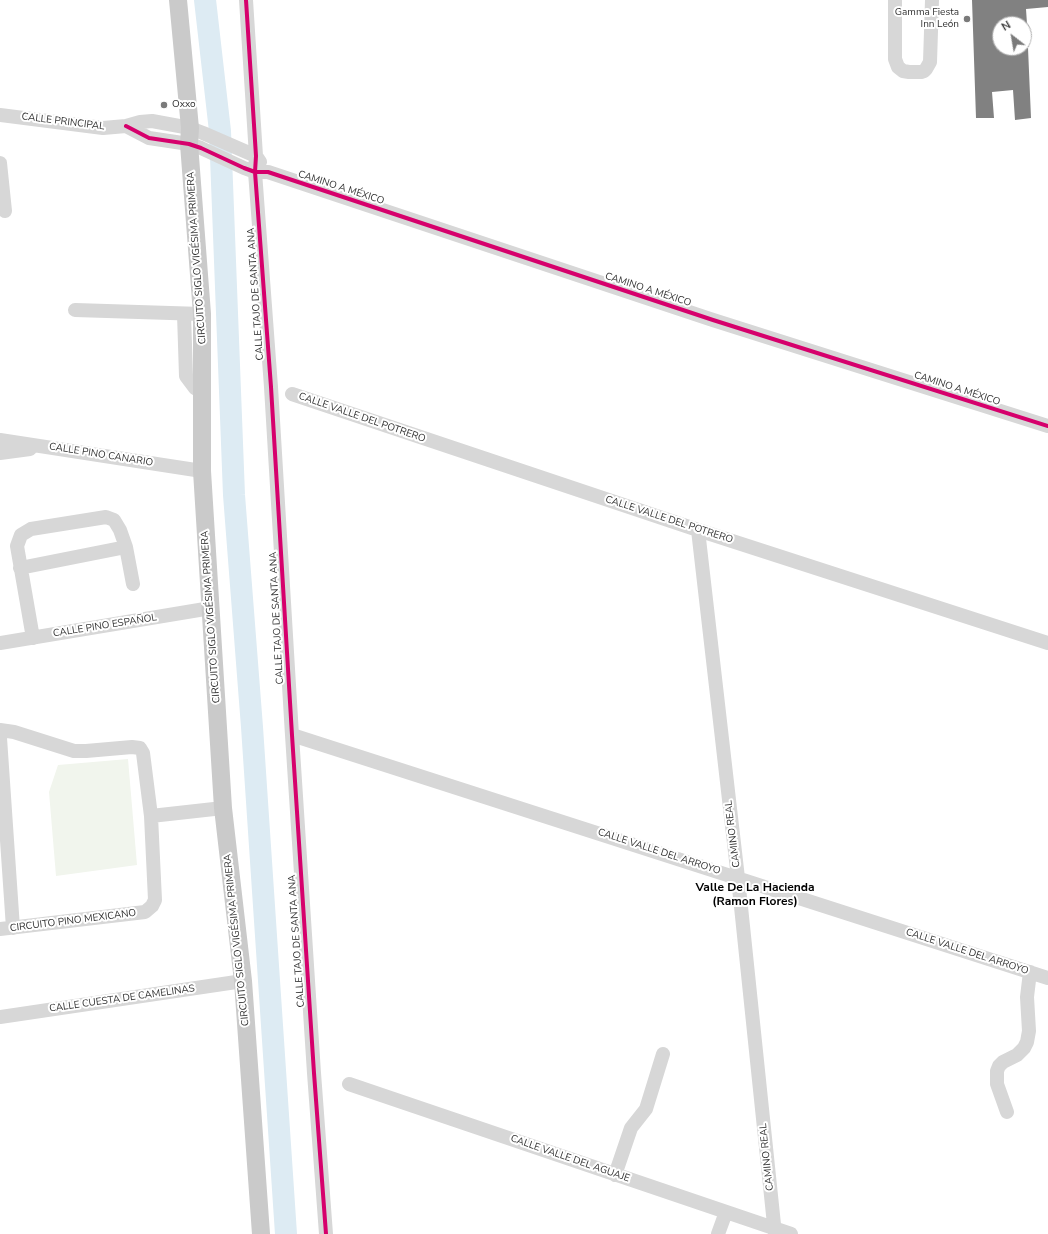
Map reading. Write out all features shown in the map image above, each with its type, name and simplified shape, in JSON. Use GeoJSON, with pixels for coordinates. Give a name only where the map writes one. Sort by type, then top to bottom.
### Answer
{"type":"FeatureCollection","features":[{"type":"Feature","properties":{"kind":"main road","name":"CIRCUITO SIGLO VIGÉSIMA PRIMERA"},"geometry":{"type":"LineString","coordinates":[[178,0],[196,138],[202,314],[202,471],[223,808],[243,981],[261,1234]]}},
{"type":"Feature","properties":{"kind":"street","name":"CALLE TAJO DE SANTA ANA"},"geometry":{"type":"LineString","coordinates":[[246,0],[252,155],[256,171],[326,1234]]}},
{"type":"Feature","properties":{"kind":"street"},"geometry":{"type":"LineString","coordinates":[[895,0],[895,59],[898,67],[903,71],[921,72],[926,69],[930,62],[932,0]]}},
{"type":"Feature","properties":{"kind":"street","name":"CALLE PRINCIPAL"},"geometry":{"type":"LineString","coordinates":[[0,115],[103,128],[126,126],[149,138],[196,138],[252,155]]}},
{"type":"Feature","properties":{"kind":"street","name":"CALLE PRINCIPAL"},"geometry":{"type":"LineString","coordinates":[[196,138],[256,171]]}},
{"type":"Feature","properties":{"kind":"street"},"geometry":{"type":"LineString","coordinates":[[0,162],[5,211]]}},
{"type":"Feature","properties":{"kind":"street","name":"CAMINO A MÉXICO"},"geometry":{"type":"LineString","coordinates":[[256,171],[713,320],[1048,426]]}},
{"type":"Feature","properties":{"kind":"street"},"geometry":{"type":"LineString","coordinates":[[75,310],[202,314]]}},
{"type":"Feature","properties":{"kind":"street"},"geometry":{"type":"LineString","coordinates":[[184,314],[186,376],[195,388],[203,393]]}},
{"type":"Feature","properties":{"kind":"street","name":"CALLE VALLE DEL POTRERO"},"geometry":{"type":"LineString","coordinates":[[292,394],[698,530],[1048,643]]}},
{"type":"Feature","properties":{"kind":"street","name":"CALLE PINO CANARIO"},"geometry":{"type":"LineString","coordinates":[[0,440],[202,471]]}},
{"type":"Feature","properties":{"kind":"street"},"geometry":{"type":"LineString","coordinates":[[0,453],[46,447]]}},
{"type":"Feature","properties":{"kind":"street"},"geometry":{"type":"LineString","coordinates":[[33,638],[17,546],[21,535],[31,529],[106,517],[114,520],[120,530],[126,547],[132,584]]}},
{"type":"Feature","properties":{"kind":"street","name":"CAMINO REAL"},"geometry":{"type":"LineString","coordinates":[[698,530],[738,878],[775,1231]]}},
{"type":"Feature","properties":{"kind":"street"},"geometry":{"type":"LineString","coordinates":[[20,568],[126,547]]}},
{"type":"Feature","properties":{"kind":"street","name":"CALLE PINO ESPAÑOL"},"geometry":{"type":"LineString","coordinates":[[0,644],[211,608]]}},
{"type":"Feature","properties":{"kind":"street","name":"CIRCUITO PINO MEXICANO"},"geometry":{"type":"LineString","coordinates":[[0,730],[14,732],[74,751],[132,747],[140,748],[143,753],[150,816],[155,900],[146,912],[7,929]]}},
{"type":"Feature","properties":{"kind":"street","name":"CALLE VALLE DEL ARROYO"},"geometry":{"type":"LineString","coordinates":[[292,735],[1048,978]]}},
{"type":"Feature","properties":{"kind":"street"},"geometry":{"type":"LineString","coordinates":[[0,738],[7,929]]}},
{"type":"Feature","properties":{"kind":"street"},"geometry":{"type":"LineString","coordinates":[[150,816],[223,808]]}},
{"type":"Feature","properties":{"kind":"street"},"geometry":{"type":"LineString","coordinates":[[1007,1112],[997,1084],[997,1071],[1003,1062],[1017,1055],[1024,1048],[1027,1042],[1029,1031],[1027,997],[1030,972]]}},
{"type":"Feature","properties":{"kind":"street","name":"CALLE CUESTA DE CAMELINAS"},"geometry":{"type":"LineString","coordinates":[[0,1017],[243,981]]}},
{"type":"Feature","properties":{"kind":"street"},"geometry":{"type":"LineString","coordinates":[[615,1175],[632,1128],[646,1109],[663,1054]]}},
{"type":"Feature","properties":{"kind":"street","name":"CALLE VALLE DEL AGUAJE"},"geometry":{"type":"LineString","coordinates":[[349,1084],[726,1212],[775,1231],[791,1234]]}},
{"type":"Feature","properties":{"kind":"street"},"geometry":{"type":"LineString","coordinates":[[718,1234],[726,1212]]}},
{"type":"Feature","properties":{"kind":"shaded area"},"geometry":{"type":"Polygon","coordinates":[[[128,759],[137,865],[56,876],[49,792],[58,765],[128,759]]]}},
{"type":"Feature","properties":{"kind":"building"},"geometry":{"type":"Polygon","coordinates":[[[972,0],[1048,0],[1048,7],[1026,9],[1026,16],[992,16],[992,56],[1028,56],[1031,118],[1015,120],[1013,90],[992,92],[994,118],[976,118],[972,0]]]}},
{"type":"Feature","properties":{"kind":"waterway"},"geometry":{"type":"LineString","coordinates":[[205,0],[220,131],[234,495],[252,727],[286,1234]]}},
{"type":"Feature","properties":{"kind":"cycle path"},"geometry":{"type":"LineString","coordinates":[[246,0],[256,156],[255,172],[271,387],[292,735],[326,1234]]}},
{"type":"Feature","properties":{"kind":"cycle path"},"geometry":{"type":"LineString","coordinates":[[126,126],[149,138],[189,144],[255,172],[268,172],[713,320],[1048,426]]}},
{"type":"Feature","properties":{"kind":"place","name":"Gamma Fiesta Inn León"},"geometry":{"type":"Point","coordinates":[967,19]}},
{"type":"Feature","properties":{"kind":"place","name":"Oxxo"},"geometry":{"type":"Point","coordinates":[164,105]}},
{"type":"Feature","properties":{"kind":"district","name":"Valle De La Hacienda (Ramon Flores)"},"geometry":{"type":"Point","coordinates":[755,895]}}]}
